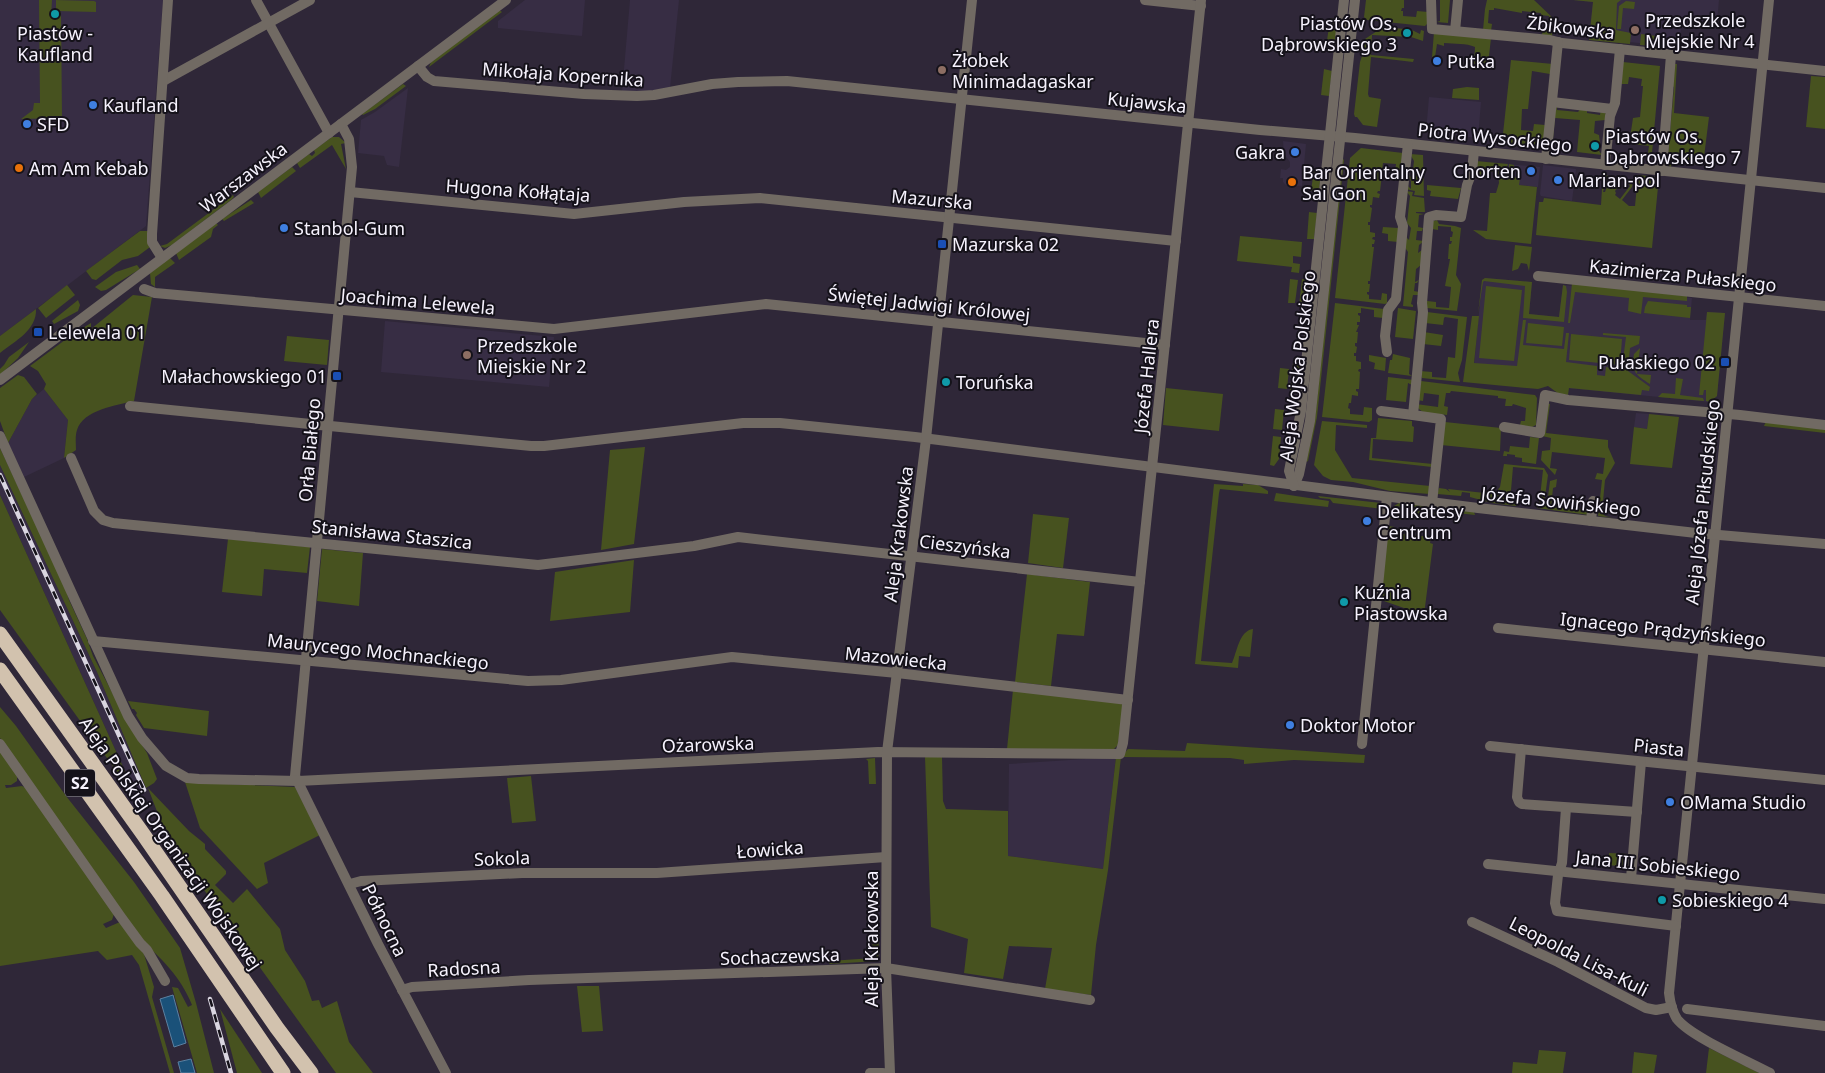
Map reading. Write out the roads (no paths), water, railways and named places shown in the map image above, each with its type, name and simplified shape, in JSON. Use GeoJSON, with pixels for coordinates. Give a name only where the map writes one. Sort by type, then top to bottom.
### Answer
{"type":"FeatureCollection","features":[{"type":"Feature","properties":{"kind":"highway","name":"Aleja Polskiej Organizacji Wojskowej"},"geometry":{"type":"LineString","coordinates":[[0,634],[311,1073]]}},
{"type":"Feature","properties":{"kind":"highway","name":"S2"},"geometry":{"type":"LineString","coordinates":[[0,670],[167,904],[283,1073]]}},
{"type":"Feature","properties":{"kind":"street"},"geometry":{"type":"LineString","coordinates":[[162,258],[152,242],[152,234],[168,0]]}},
{"type":"Feature","properties":{"kind":"street"},"geometry":{"type":"LineString","coordinates":[[256,0],[329,133]]}},
{"type":"Feature","properties":{"kind":"street"},"geometry":{"type":"LineString","coordinates":[[163,81],[310,0]]}},
{"type":"Feature","properties":{"kind":"street","name":"Warszawska"},"geometry":{"type":"LineString","coordinates":[[0,380],[506,0]]}},
{"type":"Feature","properties":{"kind":"street","name":"Aleja Krakowska"},"geometry":{"type":"LineString","coordinates":[[890,1073],[886,968],[887,752],[926,439],[972,0]]}},
{"type":"Feature","properties":{"kind":"street"},"geometry":{"type":"LineString","coordinates":[[1145,0],[1201,3]]}},
{"type":"Feature","properties":{"kind":"street","name":"Aleja Wojska Polskiego"},"geometry":{"type":"LineString","coordinates":[[1294,486],[1299,474],[1310,421],[1335,136],[1344,0]]}},
{"type":"Feature","properties":{"kind":"street","name":"Aleja Wojska Polskiego"},"geometry":{"type":"LineString","coordinates":[[1335,136],[1355,0]]}},
{"type":"Feature","properties":{"kind":"street","name":"Żbikowska"},"geometry":{"type":"LineString","coordinates":[[1431,0],[1432,29],[1550,40],[1825,71]]}},
{"type":"Feature","properties":{"kind":"street"},"geometry":{"type":"LineString","coordinates":[[1456,31],[1458,0]]}},
{"type":"Feature","properties":{"kind":"street","name":"Aleja Józefa Piłsudskiego"},"geometry":{"type":"LineString","coordinates":[[1672,1007],[1669,993],[1679,883],[1693,767],[1769,0]]}},
{"type":"Feature","properties":{"kind":"street","name":"Józefa Hallera"},"geometry":{"type":"LineString","coordinates":[[1120,754],[1128,700],[1201,3]]}},
{"type":"Feature","properties":{"kind":"street"},"geometry":{"type":"LineString","coordinates":[[1546,159],[1558,42]]}},
{"type":"Feature","properties":{"kind":"street"},"geometry":{"type":"LineString","coordinates":[[1605,165],[1610,116],[1615,103],[1620,49]]}},
{"type":"Feature","properties":{"kind":"street"},"geometry":{"type":"LineString","coordinates":[[1662,171],[1671,55]]}},
{"type":"Feature","properties":{"kind":"street","name":"Mikołaja Kopernika"},"geometry":{"type":"LineString","coordinates":[[418,66],[426,77],[434,81],[584,94],[654,95],[712,84]]}},
{"type":"Feature","properties":{"kind":"street","name":"Kujawska"},"geometry":{"type":"LineString","coordinates":[[712,84],[746,81],[786,81],[1335,136]]}},
{"type":"Feature","properties":{"kind":"street"},"geometry":{"type":"LineString","coordinates":[[1552,102],[1612,109]]}},
{"type":"Feature","properties":{"kind":"street","name":"Orła Białego"},"geometry":{"type":"LineString","coordinates":[[298,780],[295,770],[350,192],[352,154],[349,139],[341,124]]}},
{"type":"Feature","properties":{"kind":"street","name":"Piotra Wysockiego"},"geometry":{"type":"LineString","coordinates":[[1335,136],[1825,188]]}},
{"type":"Feature","properties":{"kind":"street"},"geometry":{"type":"LineString","coordinates":[[1387,352],[1385,336],[1388,310],[1396,299],[1403,226],[1400,217],[1408,144]]}},
{"type":"Feature","properties":{"kind":"street"},"geometry":{"type":"LineString","coordinates":[[1413,415],[1423,312],[1422,302],[1429,217],[1436,215],[1461,217],[1467,185],[1472,172],[1474,151]]}},
{"type":"Feature","properties":{"kind":"street","name":"Hugona Kołłątaja"},"geometry":{"type":"LineString","coordinates":[[350,192],[574,214],[684,202]]}},
{"type":"Feature","properties":{"kind":"street","name":"Mazurska"},"geometry":{"type":"LineString","coordinates":[[684,202],[760,198],[1176,241]]}},
{"type":"Feature","properties":{"kind":"street","name":"Kazimierza Pułaskiego"},"geometry":{"type":"LineString","coordinates":[[1538,276],[1825,306]]}},
{"type":"Feature","properties":{"kind":"street","name":"Joachima Lelewela"},"geometry":{"type":"LineString","coordinates":[[144,289],[155,293],[554,329],[690,313]]}},
{"type":"Feature","properties":{"kind":"street","name":"Świętej Jadwigi Królowej"},"geometry":{"type":"LineString","coordinates":[[690,313],[766,304],[1165,345]]}},
{"type":"Feature","properties":{"kind":"street"},"geometry":{"type":"LineString","coordinates":[[1504,427],[1540,433],[1546,395],[1563,399],[1825,425]]}},
{"type":"Feature","properties":{"kind":"street"},"geometry":{"type":"LineString","coordinates":[[130,406],[544,446],[743,423],[762,423],[926,439],[1294,486]]}},
{"type":"Feature","properties":{"kind":"street"},"geometry":{"type":"LineString","coordinates":[[1381,411],[1441,419],[1432,503]]}},
{"type":"Feature","properties":{"kind":"street","name":"Ożarowska"},"geometry":{"type":"LineString","coordinates":[[0,436],[128,716],[156,756],[176,773],[187,778],[298,780],[887,752],[1120,754]]}},
{"type":"Feature","properties":{"kind":"street","name":"Stanisława Staszica"},"geometry":{"type":"LineString","coordinates":[[71,458],[94,512],[103,520],[113,523],[538,565],[668,549]]}},
{"type":"Feature","properties":{"kind":"street","name":"Józefa Sowińskiego"},"geometry":{"type":"LineString","coordinates":[[1294,486],[1591,521],[1825,544]]}},
{"type":"Feature","properties":{"kind":"street"},"geometry":{"type":"LineString","coordinates":[[1362,744],[1387,497]]}},
{"type":"Feature","properties":{"kind":"street"},"geometry":{"type":"LineString","coordinates":[[1591,521],[1593,501]]}},
{"type":"Feature","properties":{"kind":"street","name":"Cieszyńska"},"geometry":{"type":"LineString","coordinates":[[668,549],[738,537],[1140,582]]}},
{"type":"Feature","properties":{"kind":"street","name":"Ignacego Prądzyńskiego"},"geometry":{"type":"LineString","coordinates":[[1498,628],[1825,662]]}},
{"type":"Feature","properties":{"kind":"street","name":"Maurycego Mochnackiego"},"geometry":{"type":"LineString","coordinates":[[93,641],[535,681],[579,678],[660,666]]}},
{"type":"Feature","properties":{"kind":"street","name":"Mazowiecka"},"geometry":{"type":"LineString","coordinates":[[660,666],[732,657],[897,673],[1128,700]]}},
{"type":"Feature","properties":{"kind":"street"},"geometry":{"type":"LineString","coordinates":[[0,744],[121,917],[147,950],[165,981]]}},
{"type":"Feature","properties":{"kind":"street","name":"Piasta"},"geometry":{"type":"LineString","coordinates":[[1490,746],[1825,780]]}},
{"type":"Feature","properties":{"kind":"street"},"geometry":{"type":"LineString","coordinates":[[1521,750],[1517,797],[1519,802],[1566,808],[1637,812]]}},
{"type":"Feature","properties":{"kind":"street"},"geometry":{"type":"LineString","coordinates":[[1631,878],[1641,762]]}},
{"type":"Feature","properties":{"kind":"street","name":"Północna"},"geometry":{"type":"LineString","coordinates":[[298,780],[402,990],[446,1073]]}},
{"type":"Feature","properties":{"kind":"street"},"geometry":{"type":"LineString","coordinates":[[1566,808],[1562,864],[1558,875],[1555,903],[1557,911],[1676,926]]}},
{"type":"Feature","properties":{"kind":"street","name":"Łowicka"},"geometry":{"type":"LineString","coordinates":[[656,873],[886,858]]}},
{"type":"Feature","properties":{"kind":"street","name":"Jana III Sobieskiego"},"geometry":{"type":"LineString","coordinates":[[1488,864],[1825,899]]}},
{"type":"Feature","properties":{"kind":"street","name":"Sokola"},"geometry":{"type":"LineString","coordinates":[[350,884],[362,881],[522,873],[656,873]]}},
{"type":"Feature","properties":{"kind":"street","name":"Leopolda Lisa-Kuli"},"geometry":{"type":"LineString","coordinates":[[1472,922],[1550,958],[1646,1008],[1656,1010],[1672,1007]]}},
{"type":"Feature","properties":{"kind":"street","name":"Sochaczewska"},"geometry":{"type":"LineString","coordinates":[[529,980],[886,968],[1090,1000]]}},
{"type":"Feature","properties":{"kind":"street","name":"Radosna"},"geometry":{"type":"LineString","coordinates":[[402,990],[412,987],[529,980]]}},
{"type":"Feature","properties":{"kind":"street"},"geometry":{"type":"LineString","coordinates":[[1672,1007],[1678,1020],[1691,1032],[1770,1073]]}},
{"type":"Feature","properties":{"kind":"street"},"geometry":{"type":"LineString","coordinates":[[1687,1009],[1825,1026]]}},
{"type":"Feature","properties":{"kind":"street"},"geometry":{"type":"LineString","coordinates":[[870,1073],[883,1073]]}},
{"type":"Feature","properties":{"kind":"water"},"geometry":{"type":"Polygon","coordinates":[[[173,995],[186,1043],[174,1047],[160,999],[173,995]]]}},
{"type":"Feature","properties":{"kind":"water"},"geometry":{"type":"Polygon","coordinates":[[[191,1059],[195,1073],[181,1073],[178,1062],[191,1059]]]}},
{"type":"Feature","properties":{"kind":"railway"},"geometry":{"type":"LineString","coordinates":[[0,475],[144,790]]}},
{"type":"Feature","properties":{"kind":"railway"},"geometry":{"type":"LineString","coordinates":[[210,999],[231,1073]]}},
{"type":"Feature","properties":{"kind":"place","name":"Piastów - Kaufland"},"geometry":{"type":"Point","coordinates":[55,14]}},
{"type":"Feature","properties":{"kind":"place","name":"Przedszkole Miejskie Nr 4"},"geometry":{"type":"Point","coordinates":[1635,30]}},
{"type":"Feature","properties":{"kind":"place","name":"Piastów Os. Dąbrowskiego 3"},"geometry":{"type":"Point","coordinates":[1407,33]}},
{"type":"Feature","properties":{"kind":"place","name":"Putka"},"geometry":{"type":"Point","coordinates":[1437,61]}},
{"type":"Feature","properties":{"kind":"place","name":"Żłobek Minimadagaskar"},"geometry":{"type":"Point","coordinates":[942,70]}},
{"type":"Feature","properties":{"kind":"place","name":"Kaufland"},"geometry":{"type":"Point","coordinates":[93,105]}},
{"type":"Feature","properties":{"kind":"place","name":"SFD"},"geometry":{"type":"Point","coordinates":[27,124]}},
{"type":"Feature","properties":{"kind":"place","name":"Piastów Os. Dąbrowskiego 7"},"geometry":{"type":"Point","coordinates":[1595,146]}},
{"type":"Feature","properties":{"kind":"place","name":"Gakra"},"geometry":{"type":"Point","coordinates":[1295,152]}},
{"type":"Feature","properties":{"kind":"place","name":"Am Am Kebab"},"geometry":{"type":"Point","coordinates":[19,168]}},
{"type":"Feature","properties":{"kind":"place","name":"Chorten"},"geometry":{"type":"Point","coordinates":[1531,171]}},
{"type":"Feature","properties":{"kind":"place","name":"Marian-pol"},"geometry":{"type":"Point","coordinates":[1558,180]}},
{"type":"Feature","properties":{"kind":"place","name":"Bar Orientalny Sai Gon"},"geometry":{"type":"Point","coordinates":[1292,182]}},
{"type":"Feature","properties":{"kind":"place","name":"Stanbol-Gum"},"geometry":{"type":"Point","coordinates":[284,228]}},
{"type":"Feature","properties":{"kind":"place","name":"Mazurska 02"},"geometry":{"type":"Point","coordinates":[942,244]}},
{"type":"Feature","properties":{"kind":"place","name":"Lelewela 01"},"geometry":{"type":"Point","coordinates":[38,332]}},
{"type":"Feature","properties":{"kind":"place","name":"Przedszkole Miejskie Nr 2"},"geometry":{"type":"Point","coordinates":[467,355]}},
{"type":"Feature","properties":{"kind":"place","name":"Pułaskiego 02"},"geometry":{"type":"Point","coordinates":[1725,362]}},
{"type":"Feature","properties":{"kind":"place","name":"Małachowskiego 01"},"geometry":{"type":"Point","coordinates":[337,376]}},
{"type":"Feature","properties":{"kind":"place","name":"Toruńska"},"geometry":{"type":"Point","coordinates":[946,382]}},
{"type":"Feature","properties":{"kind":"place","name":"Delikatesy Centrum"},"geometry":{"type":"Point","coordinates":[1367,521]}},
{"type":"Feature","properties":{"kind":"place","name":"Kuźnia Piastowska"},"geometry":{"type":"Point","coordinates":[1344,602]}},
{"type":"Feature","properties":{"kind":"place","name":"Doktor Motor"},"geometry":{"type":"Point","coordinates":[1290,725]}},
{"type":"Feature","properties":{"kind":"place","name":"OMama Studio"},"geometry":{"type":"Point","coordinates":[1670,802]}},
{"type":"Feature","properties":{"kind":"place","name":"Sobieskiego 4"},"geometry":{"type":"Point","coordinates":[1662,900]}}]}
